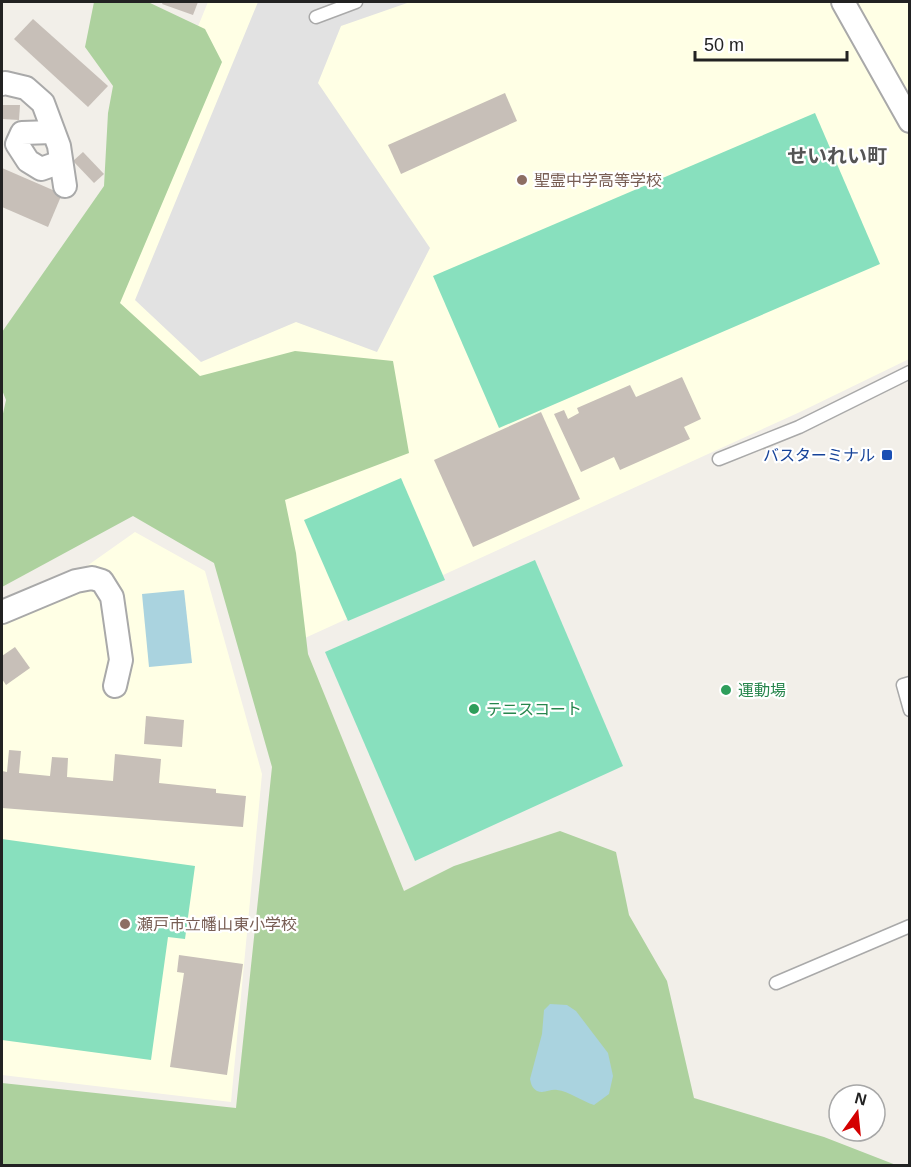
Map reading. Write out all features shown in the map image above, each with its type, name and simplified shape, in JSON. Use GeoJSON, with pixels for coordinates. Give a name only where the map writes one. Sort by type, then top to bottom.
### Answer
{"type":"FeatureCollection","features":[{"type":"Feature","properties":{"kind":"street"},"geometry":{"type":"LineString","coordinates":[[843,2],[909,121]]}},
{"type":"Feature","properties":{"kind":"street"},"geometry":{"type":"LineString","coordinates":[[2,84],[26,88],[43,103],[59,146],[65,186]]}},
{"type":"Feature","properties":{"kind":"street"},"geometry":{"type":"LineString","coordinates":[[53,132],[22,133],[17,144],[28,161],[41,168],[61,162]]}},
{"type":"Feature","properties":{"kind":"street"},"geometry":{"type":"LineString","coordinates":[[2,612],[76,581],[92,578],[102,580],[112,597],[122,660],[115,686]]}},
{"type":"Feature","properties":{"kind":"lane"},"geometry":{"type":"LineString","coordinates":[[316,17],[356,2]]}},
{"type":"Feature","properties":{"kind":"lane"},"geometry":{"type":"LineString","coordinates":[[719,459],[799,427],[909,372]]}},
{"type":"Feature","properties":{"kind":"lane"},"geometry":{"type":"LineString","coordinates":[[909,682],[903,685],[909,710]]}},
{"type":"Feature","properties":{"kind":"lane"},"geometry":{"type":"LineString","coordinates":[[776,983],[909,926]]}},
{"type":"Feature","properties":{"kind":"shaded area","name":"聖霊中学高等学校"},"geometry":{"type":"Polygon","coordinates":[[[208,2],[909,2],[909,359],[800,412],[283,648],[250,550],[35,424],[208,2]]]}},
{"type":"Feature","properties":{"kind":"shaded area"},"geometry":{"type":"Polygon","coordinates":[[[258,2],[410,2],[341,26],[318,83],[430,248],[377,352],[296,322],[201,362],[135,300],[258,2]]]}},
{"type":"Feature","properties":{"kind":"shaded area","name":"瀬戸市立幡山東小学校"},"geometry":{"type":"Polygon","coordinates":[[[135,532],[205,571],[262,774],[231,1102],[2,1075],[2,626],[135,532]]]}},
{"type":"Feature","properties":{"kind":"green space"},"geometry":{"type":"Polygon","coordinates":[[[94,2],[148,2],[205,29],[222,62],[120,303],[200,376],[295,351],[393,361],[409,453],[285,500],[296,553],[308,654],[404,891],[454,866],[560,831],[616,852],[629,915],[667,981],[694,1098],[824,1137],[827,1138],[827,1143],[839,1143],[896,1165],[2,1165],[2,1083],[236,1108],[272,767],[214,563],[133,516],[2,587],[2,418],[6,400],[2,390],[2,332],[104,186],[108,113],[113,86],[85,47],[94,2]]]}},
{"type":"Feature","properties":{"kind":"green space"},"geometry":{"type":"Polygon","coordinates":[[[815,113],[880,264],[499,428],[433,276],[815,113]]]}},
{"type":"Feature","properties":{"kind":"green space"},"geometry":{"type":"Polygon","coordinates":[[[401,478],[445,580],[348,621],[304,520],[401,478]]]}},
{"type":"Feature","properties":{"kind":"green space","name":"テニスコート"},"geometry":{"type":"Polygon","coordinates":[[[535,560],[623,766],[415,861],[325,652],[535,560]]]}},
{"type":"Feature","properties":{"kind":"green space"},"geometry":{"type":"Polygon","coordinates":[[[2,839],[195,866],[185,939],[168,937],[151,1060],[2,1040],[2,839]]]}},
{"type":"Feature","properties":{"kind":"water"},"geometry":{"type":"Polygon","coordinates":[[[184,590],[192,663],[149,667],[142,594],[184,590]]]}},
{"type":"Feature","properties":{"kind":"water"},"geometry":{"type":"Polygon","coordinates":[[[550,1004],[567,1005],[576,1011],[608,1053],[613,1076],[609,1094],[594,1105],[562,1091],[540,1092],[532,1086],[530,1079],[542,1034],[544,1010],[550,1004]]]}},
{"type":"Feature","properties":{"kind":"building"},"geometry":{"type":"Polygon","coordinates":[[[163,2],[198,2],[193,15],[162,4],[163,2]]]}},
{"type":"Feature","properties":{"kind":"building"},"geometry":{"type":"Polygon","coordinates":[[[33,19],[108,86],[88,107],[14,39],[33,19]]]}},
{"type":"Feature","properties":{"kind":"building"},"geometry":{"type":"Polygon","coordinates":[[[505,93],[517,121],[401,174],[388,145],[505,93]]]}},
{"type":"Feature","properties":{"kind":"building"},"geometry":{"type":"Polygon","coordinates":[[[2,105],[20,105],[19,120],[2,119],[2,105]]]}},
{"type":"Feature","properties":{"kind":"building"},"geometry":{"type":"Polygon","coordinates":[[[83,152],[104,174],[94,183],[73,161],[83,152]]]}},
{"type":"Feature","properties":{"kind":"building"},"geometry":{"type":"Polygon","coordinates":[[[2,168],[62,194],[48,227],[2,207],[2,168]]]}},
{"type":"Feature","properties":{"kind":"building"},"geometry":{"type":"Polygon","coordinates":[[[682,377],[701,419],[684,427],[690,439],[620,470],[614,457],[581,472],[554,414],[564,410],[568,419],[579,413],[577,408],[630,385],[636,397],[682,377]]]}},
{"type":"Feature","properties":{"kind":"building"},"geometry":{"type":"Polygon","coordinates":[[[541,412],[580,499],[473,547],[434,460],[541,412]]]}},
{"type":"Feature","properties":{"kind":"building"},"geometry":{"type":"Polygon","coordinates":[[[15,647],[30,668],[6,685],[2,679],[2,656],[15,647]]]}},
{"type":"Feature","properties":{"kind":"building"},"geometry":{"type":"Polygon","coordinates":[[[146,716],[184,720],[182,747],[144,744],[146,716]]]}},
{"type":"Feature","properties":{"kind":"building"},"geometry":{"type":"Polygon","coordinates":[[[9,750],[21,751],[19,773],[50,776],[52,757],[68,758],[67,777],[113,781],[115,754],[161,759],[159,783],[216,789],[216,793],[246,796],[243,827],[2,808],[2,771],[7,772],[9,750]]]}},
{"type":"Feature","properties":{"kind":"building"},"geometry":{"type":"Polygon","coordinates":[[[179,955],[243,964],[227,1075],[170,1067],[184,973],[177,972],[179,955]]]}},
{"type":"Feature","properties":{"kind":"place","name":"聖霊中学高等学校"},"geometry":{"type":"Point","coordinates":[522,180]}},
{"type":"Feature","properties":{"kind":"place","name":"バスターミナル"},"geometry":{"type":"Point","coordinates":[887,455]}},
{"type":"Feature","properties":{"kind":"place","name":"運動場"},"geometry":{"type":"Point","coordinates":[726,690]}},
{"type":"Feature","properties":{"kind":"place","name":"テニスコート"},"geometry":{"type":"Point","coordinates":[474,709]}},
{"type":"Feature","properties":{"kind":"place","name":"瀬戸市立幡山東小学校"},"geometry":{"type":"Point","coordinates":[125,924]}},
{"type":"Feature","properties":{"kind":"district","name":"せいれい町"},"geometry":{"type":"Point","coordinates":[837,156]}}]}
